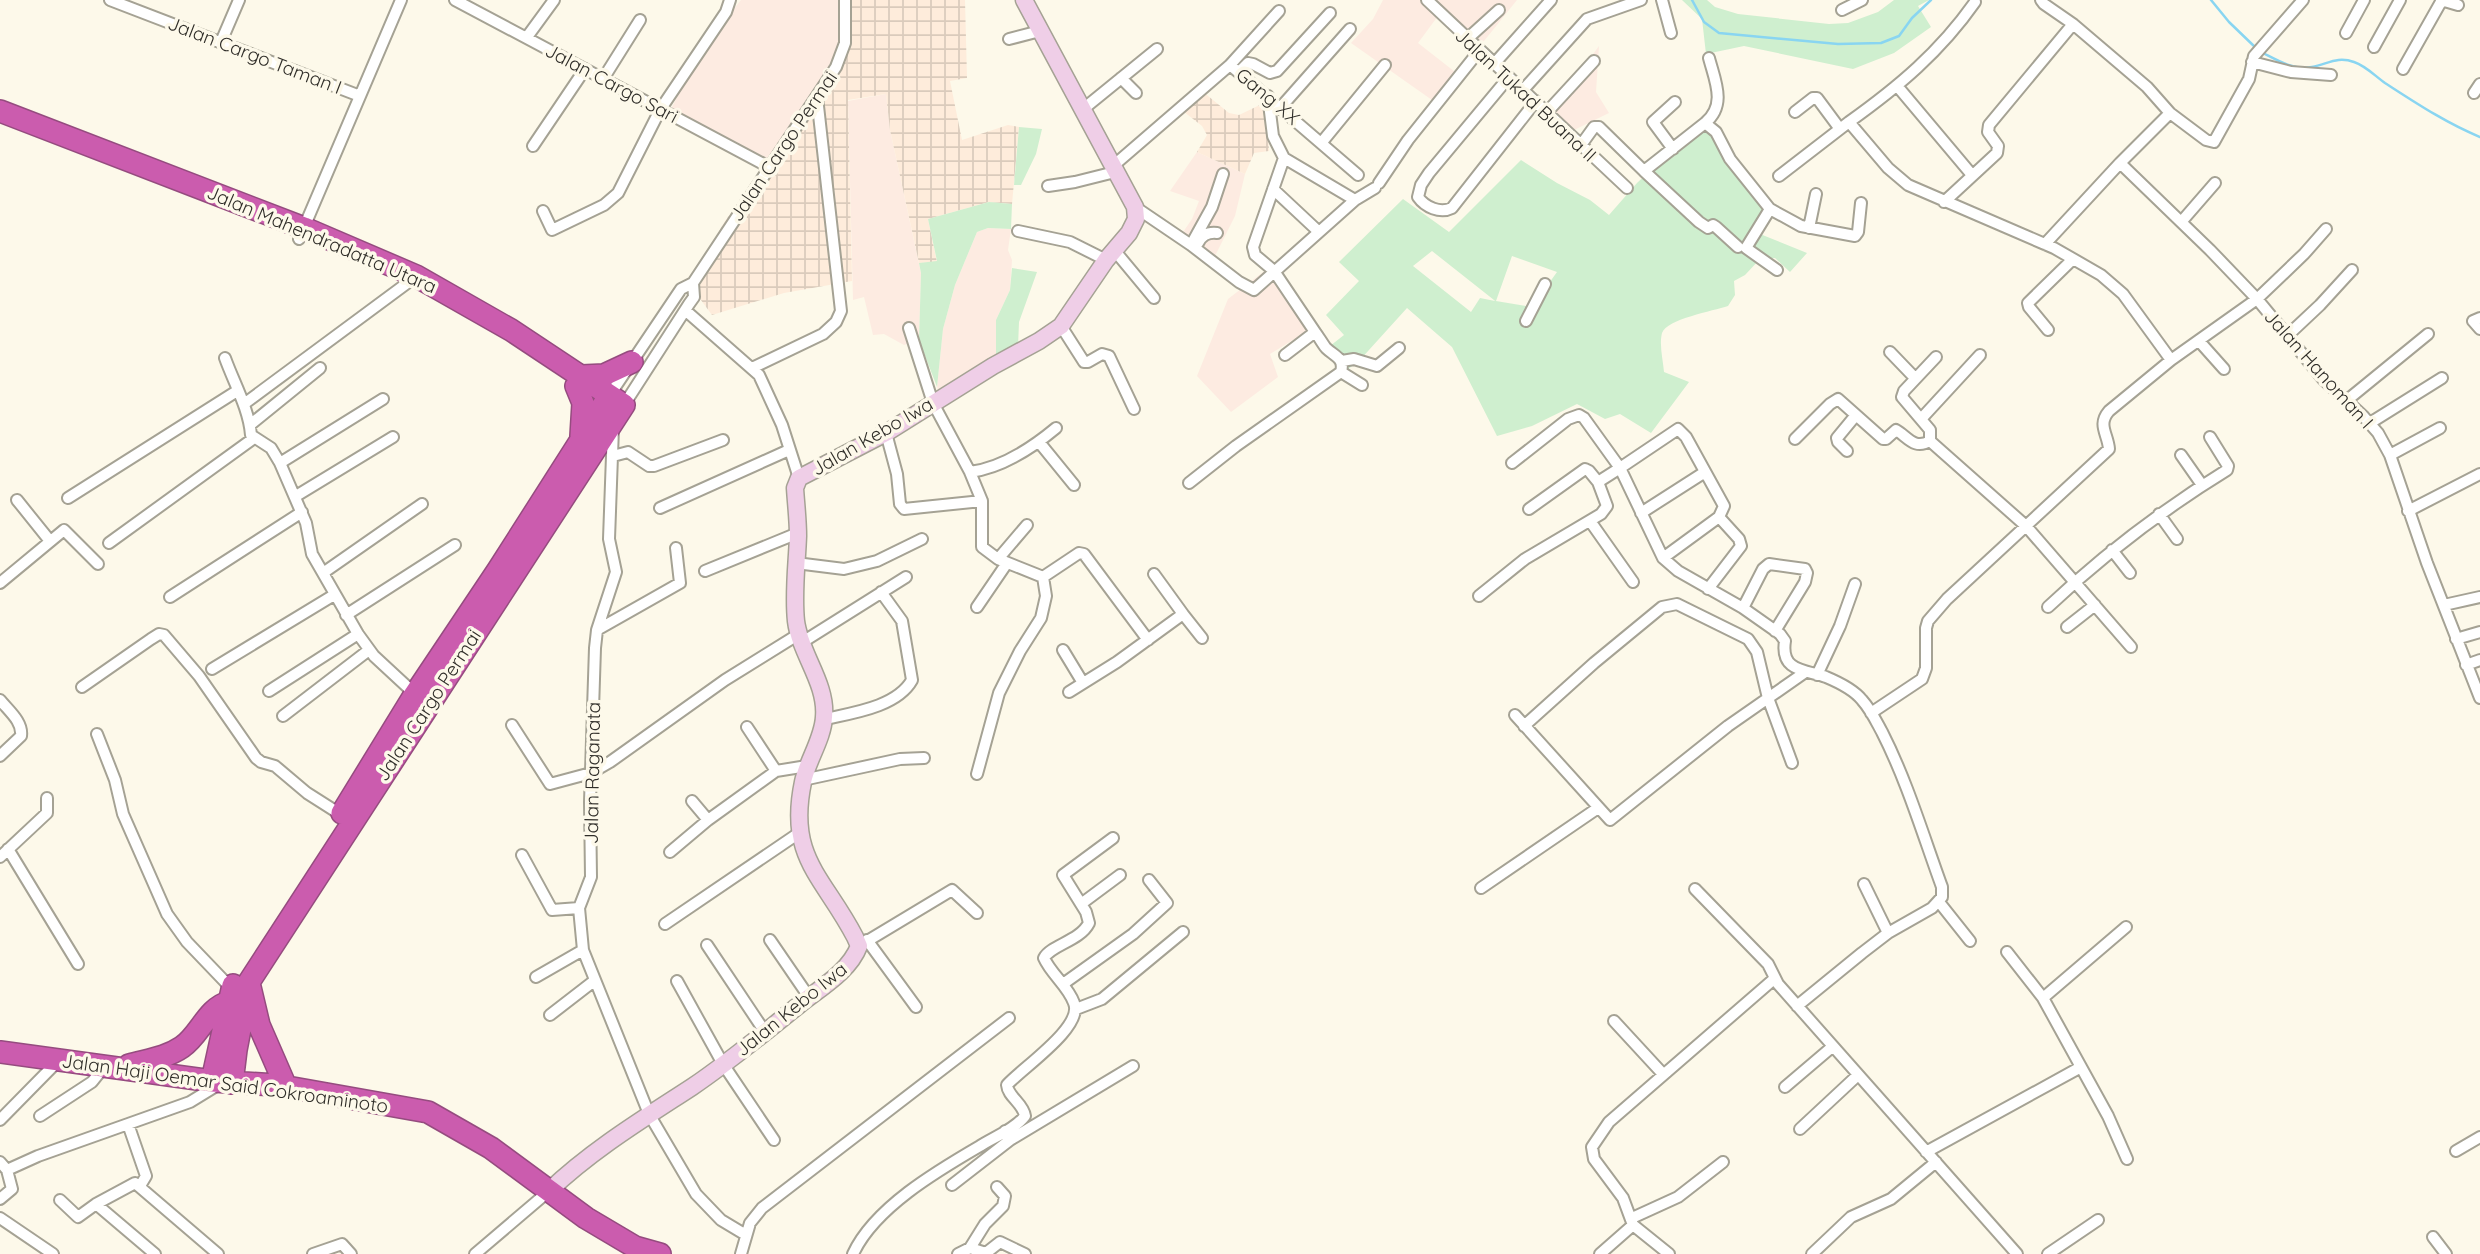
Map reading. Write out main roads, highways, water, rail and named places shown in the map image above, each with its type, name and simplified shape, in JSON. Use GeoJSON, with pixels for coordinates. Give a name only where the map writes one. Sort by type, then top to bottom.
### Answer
{"type":"FeatureCollection","features":[{"type":"Feature","properties":{"kind":"highway","name":"Jalan Mahendradatta Utara"},"geometry":{"type":"LineString","coordinates":[[0,111],[302,233],[406,284],[579,381]]}},
{"type":"Feature","properties":{"kind":"highway","name":"Jalan Mahendradatta Utara"},"geometry":{"type":"LineString","coordinates":[[0,124],[416,276],[480,311],[579,381],[613,409]]}},
{"type":"Feature","properties":{"kind":"highway"},"geometry":{"type":"LineString","coordinates":[[578,448],[584,412],[579,381],[604,375],[632,362]]}},
{"type":"Feature","properties":{"kind":"highway","name":"Jalan Cargo Permai"},"geometry":{"type":"LineString","coordinates":[[222,1082],[237,991],[236,977],[415,694],[578,448],[613,409]]}},
{"type":"Feature","properties":{"kind":"highway","name":"Jalan Cargo Permai"},"geometry":{"type":"LineString","coordinates":[[237,991],[613,409]]}},
{"type":"Feature","properties":{"kind":"highway"},"geometry":{"type":"LineString","coordinates":[[110,1067],[167,1055],[182,1047],[219,1006],[237,991],[259,1025],[286,1087]]}},
{"type":"Feature","properties":{"kind":"highway","name":"Jalan Haji Oemar Said Cokroaminoto"},"geometry":{"type":"LineString","coordinates":[[0,1052],[222,1082],[286,1087],[428,1112],[491,1148],[586,1218],[635,1247],[652,1253]]}},
{"type":"Feature","properties":{"kind":"waterway"},"geometry":{"type":"LineString","coordinates":[[1692,0],[1704,22],[1719,33],[1838,44],[1881,43],[1899,36],[1912,18],[1931,0]]}},
{"type":"Feature","properties":{"kind":"waterway"},"geometry":{"type":"LineString","coordinates":[[2211,0],[2256,48]]}},
{"type":"Feature","properties":{"kind":"waterway"},"geometry":{"type":"LineString","coordinates":[[2261,52],[2286,64],[2305,68],[2337,60],[2354,62],[2431,112],[2480,137]]}}]}
